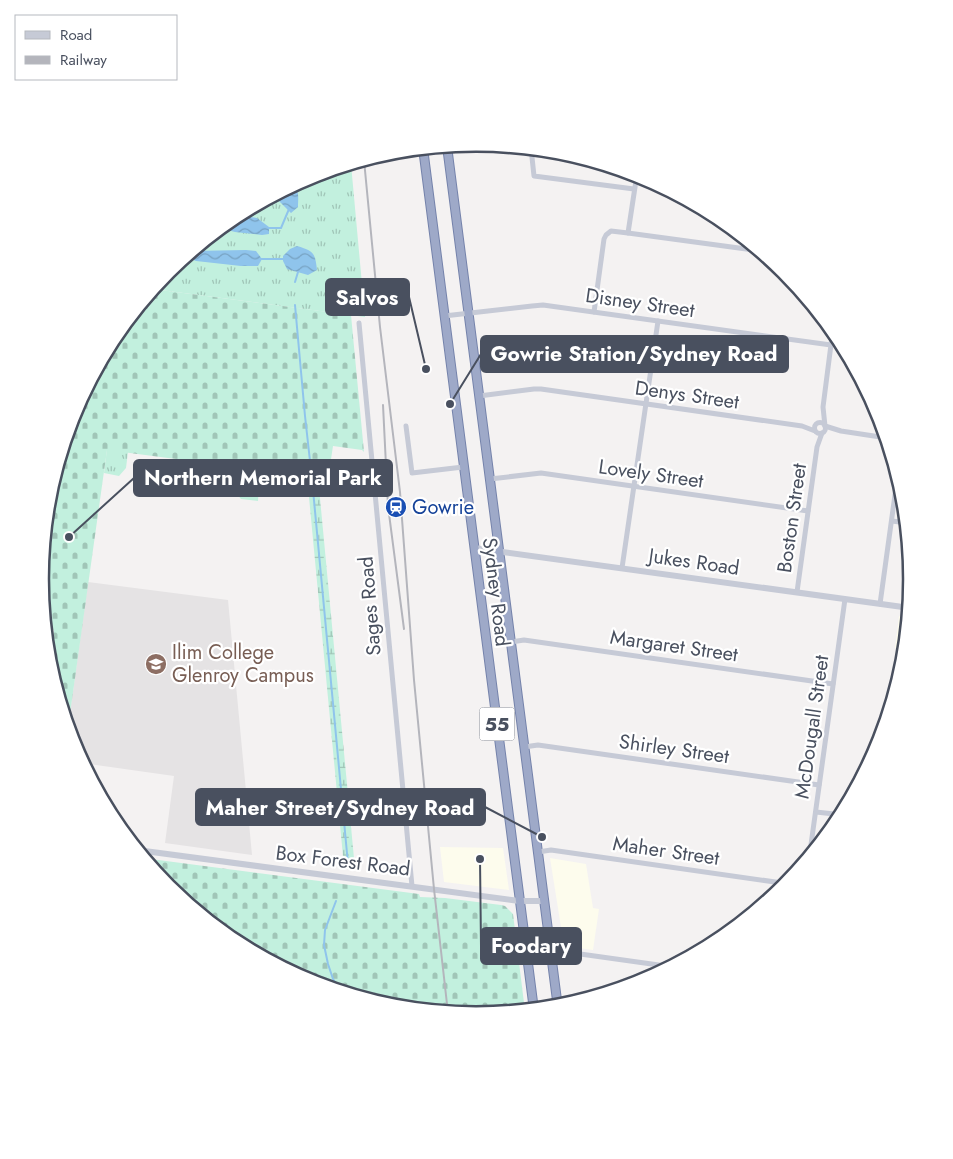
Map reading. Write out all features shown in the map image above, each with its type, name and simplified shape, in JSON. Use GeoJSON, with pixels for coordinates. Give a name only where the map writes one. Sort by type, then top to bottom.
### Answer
{"type":"FeatureCollection","features":[{"type":"Feature","properties":{"kind":"highway","name":"Sydney Road"},"geometry":{"type":"LineString","coordinates":[[448,153],[557,1000]]}},
{"type":"Feature","properties":{"kind":"highway","name":"Sydney Road"},"geometry":{"type":"LineString","coordinates":[[424,155],[533,1004]]}},
{"type":"Feature","properties":{"kind":"street"},"geometry":{"type":"LineString","coordinates":[[532,155],[534,176],[634,189]]}},
{"type":"Feature","properties":{"kind":"street"},"geometry":{"type":"LineString","coordinates":[[628,233],[635,182]]}},
{"type":"Feature","properties":{"kind":"street"},"geometry":{"type":"LineString","coordinates":[[594,312],[604,239],[608,233],[614,231],[748,249]]}},
{"type":"Feature","properties":{"kind":"street","name":"Disney Street"},"geometry":{"type":"LineString","coordinates":[[444,316],[538,305],[831,345]]}},
{"type":"Feature","properties":{"kind":"street"},"geometry":{"type":"LineString","coordinates":[[622,568],[658,321]]}},
{"type":"Feature","properties":{"kind":"street","name":"Sages Road"},"geometry":{"type":"LineString","coordinates":[[359,323],[412,886]]}},
{"type":"Feature","properties":{"kind":"street"},"geometry":{"type":"LineString","coordinates":[[831,341],[823,407],[814,428],[818,433],[841,431]]}},
{"type":"Feature","properties":{"kind":"street","name":"Denys Street"},"geometry":{"type":"LineString","coordinates":[[479,396],[541,389],[802,426],[815,431]]}},
{"type":"Feature","properties":{"kind":"street"},"geometry":{"type":"LineString","coordinates":[[822,433],[825,430],[823,407]]}},
{"type":"Feature","properties":{"kind":"street"},"geometry":{"type":"LineString","coordinates":[[817,423],[841,431],[880,437]]}},
{"type":"Feature","properties":{"kind":"street","name":"Denys Street"},"geometry":{"type":"LineString","coordinates":[[802,426],[817,423]]}},
{"type":"Feature","properties":{"kind":"street"},"geometry":{"type":"LineString","coordinates":[[406,426],[412,473],[463,467]]}},
{"type":"Feature","properties":{"kind":"street","name":"Boston Street"},"geometry":{"type":"LineString","coordinates":[[815,431],[817,447]]}},
{"type":"Feature","properties":{"kind":"street","name":"Boston Street"},"geometry":{"type":"LineString","coordinates":[[796,592],[817,447],[822,433]]}},
{"type":"Feature","properties":{"kind":"street","name":"Lovely Street"},"geometry":{"type":"LineString","coordinates":[[490,479],[541,473],[808,511]]}},
{"type":"Feature","properties":{"kind":"street"},"geometry":{"type":"LineString","coordinates":[[880,604],[895,493]]}},
{"type":"Feature","properties":{"kind":"street"},"geometry":{"type":"LineString","coordinates":[[892,521],[901,522]]}},
{"type":"Feature","properties":{"kind":"street","name":"Jukes Road"},"geometry":{"type":"LineString","coordinates":[[474,548],[903,607]]}},
{"type":"Feature","properties":{"kind":"street","name":"McDougall Street"},"geometry":{"type":"LineString","coordinates":[[811,846],[845,599]]}},
{"type":"Feature","properties":{"kind":"street","name":"Margaret Street"},"geometry":{"type":"LineString","coordinates":[[511,642],[524,640],[833,684]]}},
{"type":"Feature","properties":{"kind":"street","name":"Shirley Street"},"geometry":{"type":"LineString","coordinates":[[524,747],[538,745],[819,785]]}},
{"type":"Feature","properties":{"kind":"street"},"geometry":{"type":"LineString","coordinates":[[816,812],[834,814]]}},
{"type":"Feature","properties":{"kind":"street","name":"Maher Street"},"geometry":{"type":"LineString","coordinates":[[538,852],[551,850],[778,882]]}},
{"type":"Feature","properties":{"kind":"street","name":"Box Forest Road"},"geometry":{"type":"LineString","coordinates":[[146,851],[519,901],[544,901]]}},
{"type":"Feature","properties":{"kind":"street"},"geometry":{"type":"LineString","coordinates":[[551,954],[566,952],[661,965]]}},
{"type":"Feature","properties":{"kind":"shaded area","name":"Ilim College Glenroy Campus"},"geometry":{"type":"Polygon","coordinates":[[[88,582],[228,600],[252,855],[165,843],[174,776],[91,764],[70,714],[88,582]]]}},
{"type":"Feature","properties":{"kind":"shaded area"},"geometry":{"type":"Polygon","coordinates":[[[899,616],[902,617],[901,635],[899,648],[895,648],[899,616]]]}},
{"type":"Feature","properties":{"kind":"shaded area"},"geometry":{"type":"Polygon","coordinates":[[[440,847],[503,848],[509,890],[444,882],[440,847]]]}},
{"type":"Feature","properties":{"kind":"shaded area"},"geometry":{"type":"Polygon","coordinates":[[[550,858],[586,864],[593,908],[599,909],[593,950],[564,946],[550,858]]]}},
{"type":"Feature","properties":{"kind":"green space"},"geometry":{"type":"Polygon","coordinates":[[[352,170],[365,317],[162,290],[194,258],[239,224],[287,196],[313,184],[352,170]]]}},
{"type":"Feature","properties":{"kind":"green space"},"geometry":{"type":"Polygon","coordinates":[[[162,290],[351,315],[364,452],[362,450],[333,446],[328,479],[107,450],[70,714],[57,663],[53,639],[54,630],[52,630],[49,580],[52,524],[63,469],[71,442],[81,416],[106,366],[137,319],[155,297],[162,290]]]}},
{"type":"Feature","properties":{"kind":"green space"},"geometry":{"type":"Polygon","coordinates":[[[107,449],[128,452],[126,468],[119,476],[104,473],[107,449]]]}},
{"type":"Feature","properties":{"kind":"green space"},"geometry":{"type":"Polygon","coordinates":[[[238,467],[260,470],[258,501],[241,499],[235,492],[238,467]]]}},
{"type":"Feature","properties":{"kind":"green space"},"geometry":{"type":"Polygon","coordinates":[[[307,476],[318,477],[355,869],[344,867],[307,476]]]}},
{"type":"Feature","properties":{"kind":"green space"},"geometry":{"type":"Polygon","coordinates":[[[153,859],[419,894],[420,897],[501,905],[505,906],[513,914],[524,1005],[476,1007],[421,1004],[366,993],[339,985],[287,963],[263,950],[216,919],[194,901],[153,859]]]}},
{"type":"Feature","properties":{"kind":"water"},"geometry":{"type":"Polygon","coordinates":[[[298,192],[298,207],[291,213],[279,201],[271,205],[287,196],[298,192]]]}},
{"type":"Feature","properties":{"kind":"water"},"geometry":{"type":"Polygon","coordinates":[[[250,217],[257,218],[269,227],[269,234],[230,231],[250,217]]]}},
{"type":"Feature","properties":{"kind":"water"},"geometry":{"type":"Polygon","coordinates":[[[297,246],[307,249],[313,254],[317,270],[308,275],[287,269],[283,256],[290,249],[297,246]]]}},
{"type":"Feature","properties":{"kind":"water"},"geometry":{"type":"Polygon","coordinates":[[[203,251],[256,251],[262,259],[258,266],[241,266],[192,260],[203,251]]]}},
{"type":"Feature","properties":{"kind":"waterway"},"geometry":{"type":"LineString","coordinates":[[269,228],[281,228],[289,209]]}},
{"type":"Feature","properties":{"kind":"waterway"},"geometry":{"type":"LineString","coordinates":[[260,259],[285,259]]}},
{"type":"Feature","properties":{"kind":"waterway"},"geometry":{"type":"LineString","coordinates":[[295,282],[298,272]]}},
{"type":"Feature","properties":{"kind":"waterway"},"geometry":{"type":"LineString","coordinates":[[295,305],[348,864]]}},
{"type":"Feature","properties":{"kind":"waterway"},"geometry":{"type":"LineString","coordinates":[[336,901],[325,930],[324,945],[328,964],[336,984]]}},
{"type":"Feature","properties":{"kind":"railway"},"geometry":{"type":"LineString","coordinates":[[365,166],[380,327],[400,492],[414,680],[447,1006]]}},
{"type":"Feature","properties":{"kind":"railway"},"geometry":{"type":"LineString","coordinates":[[383,405],[388,506],[404,629]]}},
{"type":"Feature","properties":{"kind":"place","name":"Salvos"},"geometry":{"type":"Point","coordinates":[426,369]}},
{"type":"Feature","properties":{"kind":"place","name":"Gowrie Station/Sydney Road"},"geometry":{"type":"Point","coordinates":[450,404]}},
{"type":"Feature","properties":{"kind":"place","name":"Gowrie"},"geometry":{"type":"Point","coordinates":[396,507]}},
{"type":"Feature","properties":{"kind":"place","name":"Northern Memorial Park"},"geometry":{"type":"Point","coordinates":[69,537]}},
{"type":"Feature","properties":{"kind":"place","name":"Ilim College Glenroy Campus"},"geometry":{"type":"Point","coordinates":[156,664]}},
{"type":"Feature","properties":{"kind":"place","name":"Maher Street/Sydney Road"},"geometry":{"type":"Point","coordinates":[542,837]}},
{"type":"Feature","properties":{"kind":"place","name":"Foodary"},"geometry":{"type":"Point","coordinates":[480,859]}}]}
